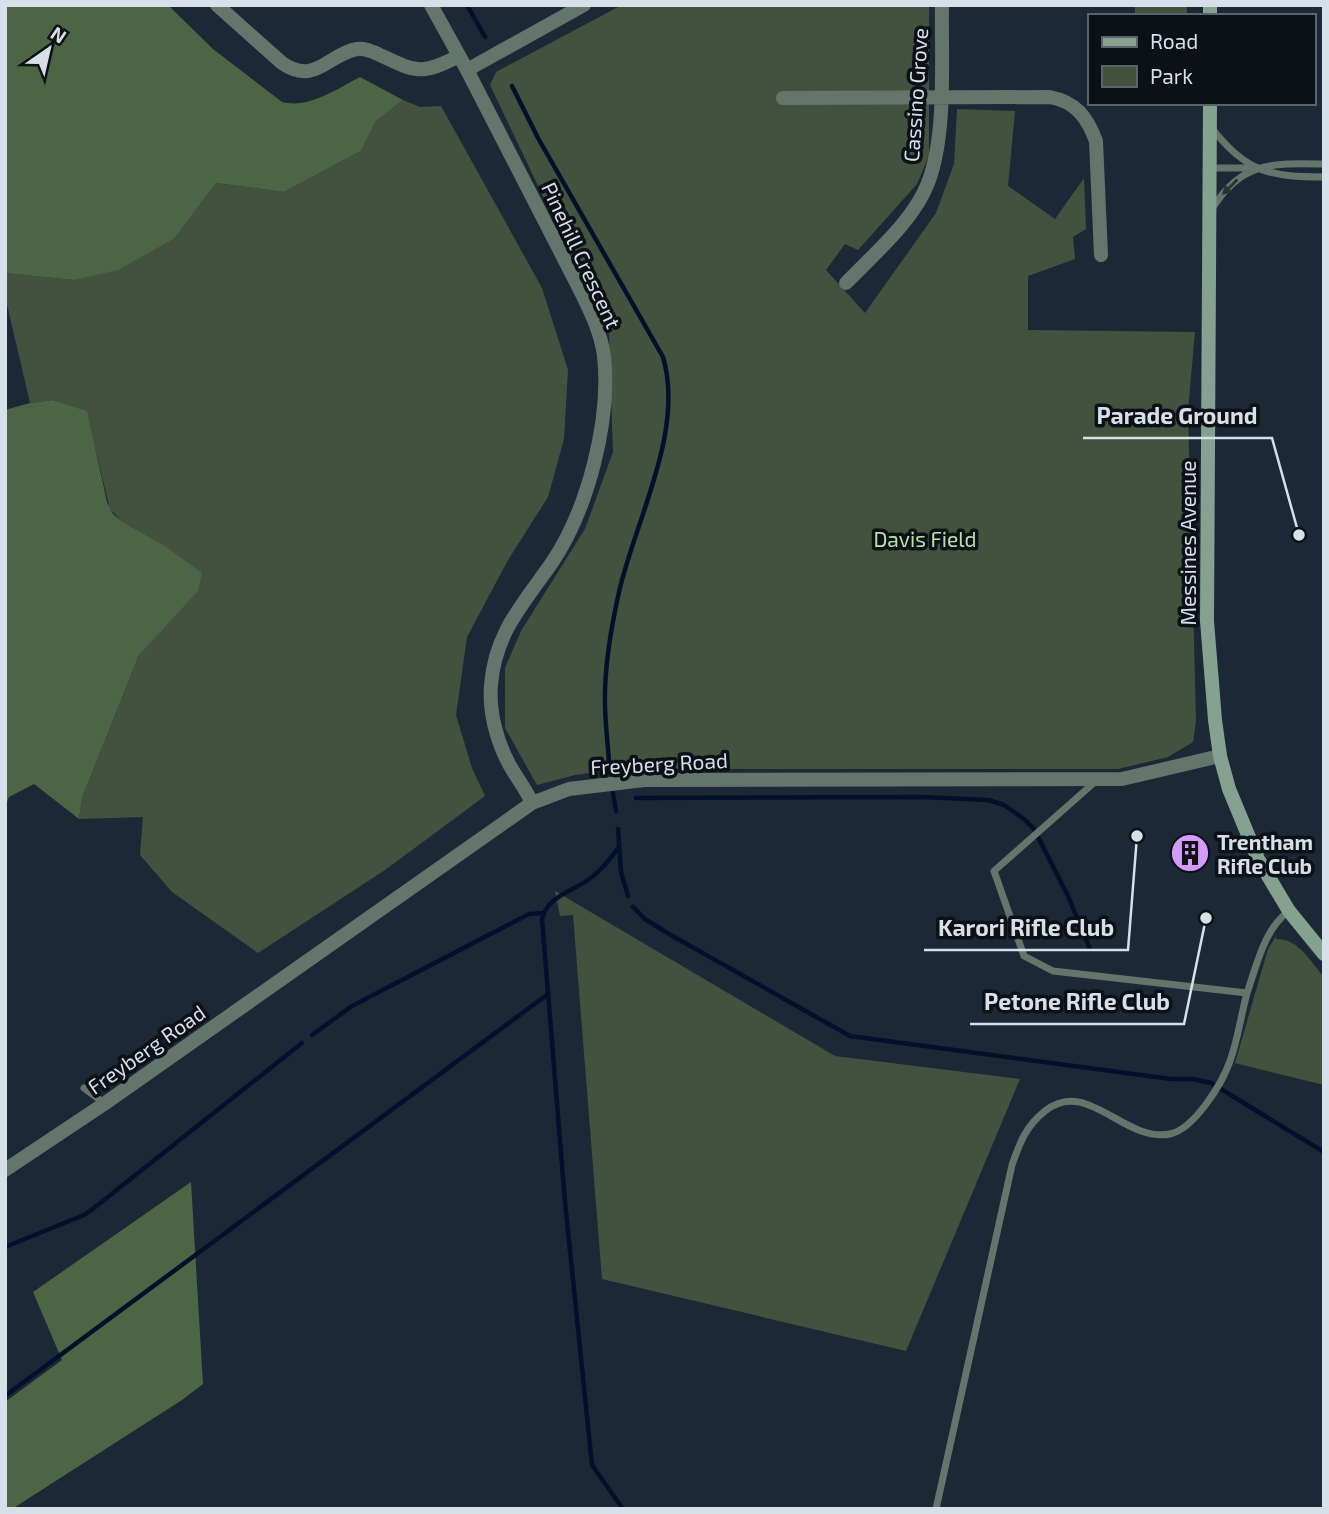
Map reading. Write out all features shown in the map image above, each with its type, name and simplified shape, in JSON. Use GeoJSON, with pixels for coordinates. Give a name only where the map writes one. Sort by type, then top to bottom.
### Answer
{"type":"FeatureCollection","features":[{"type":"Feature","properties":{"kind":"street"},"geometry":{"type":"LineString","coordinates":[[217,5],[294,71],[311,71],[355,50],[372,52],[405,67],[419,70],[432,68],[459,55]]}},
{"type":"Feature","properties":{"kind":"street","name":"Pinehill Crescent"},"geometry":{"type":"LineString","coordinates":[[431,5],[592,314],[604,354],[605,397],[601,436],[580,507],[553,561],[517,609],[498,645],[491,686],[495,731],[508,763],[532,803]]}},
{"type":"Feature","properties":{"kind":"street"},"geometry":{"type":"LineString","coordinates":[[467,70],[584,5]]}},
{"type":"Feature","properties":{"kind":"street","name":"Cassino Grove"},"geometry":{"type":"LineString","coordinates":[[846,283],[901,227],[928,184],[937,152],[942,5]]}},
{"type":"Feature","properties":{"kind":"street"},"geometry":{"type":"LineString","coordinates":[[783,98],[1065,99],[1079,109],[1090,123],[1096,141],[1101,255]]}},
{"type":"Feature","properties":{"kind":"street","name":"Messines Avenue"},"geometry":{"type":"LineString","coordinates":[[1210,105],[1207,621],[1211,690],[1220,756],[1241,821],[1258,859],[1289,911],[1324,954]]}},
{"type":"Feature","properties":{"kind":"street","name":"Freyberg Road"},"geometry":{"type":"LineString","coordinates":[[5,1170],[104,1104],[532,803],[569,789],[644,780],[1122,779],[1220,756]]}},
{"type":"Feature","properties":{"kind":"lane"},"geometry":{"type":"LineString","coordinates":[[1210,126],[1229,149],[1256,168],[1278,175],[1324,177]]}},
{"type":"Feature","properties":{"kind":"lane"},"geometry":{"type":"LineString","coordinates":[[1210,168],[1256,168],[1275,163],[1324,164]]}},
{"type":"Feature","properties":{"kind":"lane"},"geometry":{"type":"LineString","coordinates":[[1210,213],[1232,183],[1256,168]]}},
{"type":"Feature","properties":{"kind":"lane"},"geometry":{"type":"LineString","coordinates":[[1098,779],[994,871],[1024,956],[1052,971],[1247,993]]}},
{"type":"Feature","properties":{"kind":"lane"},"geometry":{"type":"LineString","coordinates":[[936,1509],[1020,1139],[1032,1122],[1053,1105],[1072,1102],[1092,1105],[1135,1131],[1158,1135],[1183,1129],[1211,1095],[1230,1061],[1247,993],[1271,930],[1277,919],[1289,911]]}},
{"type":"Feature","properties":{"kind":"lane"},"geometry":{"type":"LineString","coordinates":[[84,1088],[104,1104]]}},
{"type":"Feature","properties":{"kind":"green space"},"geometry":{"type":"Polygon","coordinates":[[[5,5],[168,5],[213,49],[282,102],[302,103],[312,100],[360,77],[403,100],[376,121],[361,151],[284,192],[216,183],[175,238],[118,270],[73,280],[5,273],[5,5]]]}},
{"type":"Feature","properties":{"kind":"green space","name":"Davis Field"},"geometry":{"type":"Polygon","coordinates":[[[622,5],[929,5],[929,156],[917,184],[858,250],[845,244],[826,270],[865,313],[936,213],[954,164],[957,109],[1015,111],[1008,186],[1055,219],[1084,178],[1086,229],[1073,237],[1075,259],[1028,276],[1028,330],[1195,332],[1188,410],[1196,721],[1193,742],[1168,757],[1118,769],[618,769],[575,775],[537,785],[505,728],[505,668],[521,631],[585,529],[613,452],[609,335],[490,85],[496,72],[622,5]]]}},
{"type":"Feature","properties":{"kind":"green space"},"geometry":{"type":"Polygon","coordinates":[[[1135,5],[1187,5],[1187,14],[1135,14],[1135,5]]]}},
{"type":"Feature","properties":{"kind":"green space"},"geometry":{"type":"Polygon","coordinates":[[[403,100],[420,107],[441,106],[542,288],[568,370],[564,439],[548,497],[508,560],[467,637],[456,715],[472,768],[485,796],[385,870],[258,953],[172,892],[140,855],[143,817],[79,819],[82,798],[144,647],[162,544],[123,522],[110,509],[86,411],[53,400],[30,403],[5,296],[5,273],[73,280],[175,238],[216,183],[284,192],[361,151],[376,121],[403,100]]]}},
{"type":"Feature","properties":{"kind":"green space"},"geometry":{"type":"Polygon","coordinates":[[[53,400],[87,411],[107,502],[113,514],[202,573],[198,591],[139,655],[82,798],[79,819],[34,784],[9,797],[5,807],[5,410],[53,400]]]}},
{"type":"Feature","properties":{"kind":"green space"},"geometry":{"type":"Polygon","coordinates":[[[555,891],[835,1056],[1020,1079],[906,1351],[602,1279],[573,915],[560,916],[555,891]]]}},
{"type":"Feature","properties":{"kind":"green space"},"geometry":{"type":"Polygon","coordinates":[[[1276,936],[1276,939],[1291,942],[1297,947],[1324,977],[1324,1085],[1235,1063],[1268,949],[1276,936]]]}},
{"type":"Feature","properties":{"kind":"green space"},"geometry":{"type":"Polygon","coordinates":[[[191,1182],[203,1384],[12,1509],[5,1509],[5,1402],[62,1360],[33,1292],[191,1182]]]}},
{"type":"Feature","properties":{"kind":"waterway"},"geometry":{"type":"LineString","coordinates":[[467,5],[485,37]]}},
{"type":"Feature","properties":{"kind":"waterway"},"geometry":{"type":"LineString","coordinates":[[512,86],[538,138],[663,357],[668,385],[668,415],[663,445],[626,565],[611,634],[605,690],[609,763]]}},
{"type":"Feature","properties":{"kind":"waterway"},"geometry":{"type":"LineString","coordinates":[[613,793],[616,811]]}},
{"type":"Feature","properties":{"kind":"waterway"},"geometry":{"type":"LineString","coordinates":[[636,798],[922,797],[989,800],[1004,805],[1034,829],[1068,896],[1090,949]]}},
{"type":"Feature","properties":{"kind":"waterway"},"geometry":{"type":"LineString","coordinates":[[618,829],[621,872],[628,896]]}},
{"type":"Feature","properties":{"kind":"waterway"},"geometry":{"type":"LineString","coordinates":[[619,847],[593,876],[549,905],[542,919],[565,1202],[592,1465],[623,1509]]}},
{"type":"Feature","properties":{"kind":"waterway"},"geometry":{"type":"LineString","coordinates":[[633,907],[645,919],[669,934],[850,1036],[1211,1083],[1324,1152]]}},
{"type":"Feature","properties":{"kind":"waterway"},"geometry":{"type":"LineString","coordinates":[[312,1035],[352,1006],[529,914],[544,913]]}},
{"type":"Feature","properties":{"kind":"waterway"},"geometry":{"type":"LineString","coordinates":[[5,1396],[548,994]]}},
{"type":"Feature","properties":{"kind":"waterway"},"geometry":{"type":"LineString","coordinates":[[5,1247],[84,1215],[302,1043]]}},
{"type":"Feature","properties":{"kind":"place","name":"Parade Ground"},"geometry":{"type":"Point","coordinates":[1299,535]}},
{"type":"Feature","properties":{"kind":"place","name":"Karori Rifle Club"},"geometry":{"type":"Point","coordinates":[1137,836]}},
{"type":"Feature","properties":{"kind":"place","name":"Trentham Rifle Club"},"geometry":{"type":"Point","coordinates":[1190,853]}},
{"type":"Feature","properties":{"kind":"place","name":"Petone Rifle Club"},"geometry":{"type":"Point","coordinates":[1206,918]}}]}
